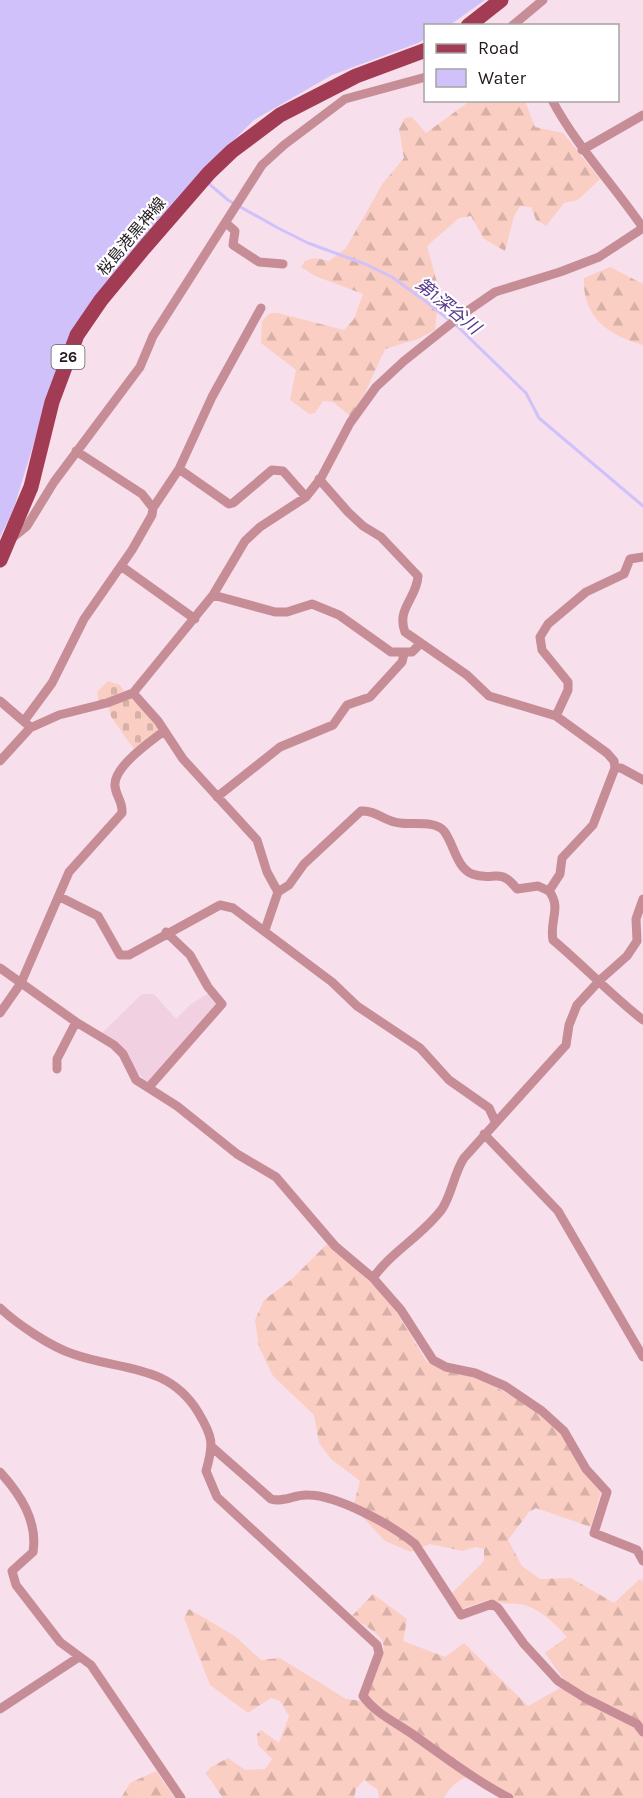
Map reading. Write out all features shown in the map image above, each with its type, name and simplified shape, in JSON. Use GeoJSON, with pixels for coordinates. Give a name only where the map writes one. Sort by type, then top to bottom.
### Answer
{"type":"FeatureCollection","features":[{"type":"Feature","properties":{"kind":"main road"},"geometry":{"type":"LineString","coordinates":[[471,24],[501,0]]}},
{"type":"Feature","properties":{"kind":"main road","name":"桜島港黒神線"},"geometry":{"type":"LineString","coordinates":[[0,560],[32,487],[58,382],[78,335],[101,300],[198,185],[232,151],[280,115],[356,76],[424,51]]}},
{"type":"Feature","properties":{"kind":"street"},"geometry":{"type":"LineString","coordinates":[[518,24],[543,0]]}},
{"type":"Feature","properties":{"kind":"street"},"geometry":{"type":"LineString","coordinates":[[11,539],[27,526],[76,451],[140,367],[153,336],[262,165],[284,145],[345,99],[424,78]]}},
{"type":"Feature","properties":{"kind":"street"},"geometry":{"type":"LineString","coordinates":[[27,725],[107,703],[133,693],[213,596],[245,541],[260,527],[306,497],[320,479],[350,423],[376,387],[444,328],[495,292],[560,272],[599,256],[643,228],[623,198],[582,150],[553,102]]}},
{"type":"Feature","properties":{"kind":"street"},"geometry":{"type":"LineString","coordinates":[[582,150],[643,115]]}},
{"type":"Feature","properties":{"kind":"street"},"geometry":{"type":"LineString","coordinates":[[226,223],[235,231],[233,245],[258,262],[283,264]]}},
{"type":"Feature","properties":{"kind":"street"},"geometry":{"type":"LineString","coordinates":[[0,761],[27,725],[84,619],[121,566],[152,515],[153,508],[179,469],[212,397],[261,308]]}},
{"type":"Feature","properties":{"kind":"street"},"geometry":{"type":"LineString","coordinates":[[76,451],[142,494],[153,508]]}},
{"type":"Feature","properties":{"kind":"street"},"geometry":{"type":"LineString","coordinates":[[179,469],[229,504],[234,503],[272,470],[283,471],[306,497]]}},
{"type":"Feature","properties":{"kind":"street"},"geometry":{"type":"LineString","coordinates":[[320,479],[348,512],[363,526],[381,537],[418,576],[418,587],[403,612],[401,622],[405,632],[420,645],[467,675],[489,696],[556,716],[608,753],[614,761],[615,768],[593,825],[562,858],[560,874],[549,891]]}},
{"type":"Feature","properties":{"kind":"street"},"geometry":{"type":"LineString","coordinates":[[556,716],[568,682],[539,645],[542,632],[586,592],[624,574],[630,559],[643,557]]}},
{"type":"Feature","properties":{"kind":"street"},"geometry":{"type":"LineString","coordinates":[[121,566],[195,619]]}},
{"type":"Feature","properties":{"kind":"street"},"geometry":{"type":"LineString","coordinates":[[213,596],[275,612],[287,612],[312,604],[339,615],[391,652],[404,654],[412,652],[420,645]]}},
{"type":"Feature","properties":{"kind":"street"},"geometry":{"type":"LineString","coordinates":[[218,797],[280,747],[333,725],[347,705],[370,697],[402,662],[404,654]]}},
{"type":"Feature","properties":{"kind":"street"},"geometry":{"type":"LineString","coordinates":[[133,693],[183,759],[257,840],[267,872],[278,892]]}},
{"type":"Feature","properties":{"kind":"street"},"geometry":{"type":"LineString","coordinates":[[0,701],[27,725]]}},
{"type":"Feature","properties":{"kind":"street"},"geometry":{"type":"LineString","coordinates":[[0,1013],[21,983],[69,872],[122,813],[123,802],[115,787],[117,776],[132,757],[164,731]]}},
{"type":"Feature","properties":{"kind":"street"},"geometry":{"type":"LineString","coordinates":[[615,768],[621,768],[643,780]]}},
{"type":"Feature","properties":{"kind":"street"},"geometry":{"type":"LineString","coordinates":[[265,930],[278,892],[289,885],[304,864],[361,811],[369,811],[397,823],[436,825],[444,831],[465,869],[472,874],[501,875],[508,877],[517,889],[538,886],[549,891],[557,909],[551,932],[553,940],[600,980],[615,998],[643,1020]]}},
{"type":"Feature","properties":{"kind":"street"},"geometry":{"type":"LineString","coordinates":[[60,897],[98,916],[120,954],[129,954],[220,905],[226,905],[265,930],[332,982],[357,1006],[420,1048],[449,1080],[489,1108],[495,1121]]}},
{"type":"Feature","properties":{"kind":"street"},"geometry":{"type":"LineString","coordinates":[[373,1278],[393,1255],[424,1230],[444,1206],[455,1171],[495,1121],[566,1045],[569,1025],[577,1005],[627,956],[637,941],[636,919],[643,899]]}},
{"type":"Feature","properties":{"kind":"street"},"geometry":{"type":"LineString","coordinates":[[149,1087],[222,1004],[208,987],[190,955],[166,933]]}},
{"type":"Feature","properties":{"kind":"street"},"geometry":{"type":"LineString","coordinates":[[0,968],[76,1022],[114,1045],[123,1054],[136,1080],[177,1106],[208,1134],[276,1177],[335,1246],[373,1278],[401,1310],[433,1360],[446,1367],[475,1373],[505,1386],[542,1411],[564,1431],[586,1469],[607,1492],[594,1533],[637,1550],[643,1561]]}},
{"type":"Feature","properties":{"kind":"street"},"geometry":{"type":"LineString","coordinates":[[57,1069],[57,1059],[76,1022]]}},
{"type":"Feature","properties":{"kind":"street"},"geometry":{"type":"LineString","coordinates":[[484,1134],[558,1211],[643,1357]]}},
{"type":"Feature","properties":{"kind":"street"},"geometry":{"type":"LineString","coordinates":[[0,1308],[30,1330],[72,1354],[131,1366],[179,1388],[190,1400],[210,1432],[213,1448],[206,1471],[217,1497],[377,1645],[380,1653],[363,1696],[371,1708],[426,1743],[477,1782],[509,1798]]}},
{"type":"Feature","properties":{"kind":"street"},"geometry":{"type":"LineString","coordinates":[[213,1448],[271,1499],[276,1501],[309,1494],[321,1497],[371,1516],[407,1538],[415,1544],[461,1615],[492,1604],[498,1608],[524,1644],[558,1681],[585,1698],[637,1724],[643,1732]]}},
{"type":"Feature","properties":{"kind":"street"},"geometry":{"type":"LineString","coordinates":[[0,1472],[24,1502],[34,1534],[33,1552],[12,1571],[16,1585],[60,1642],[91,1665],[181,1798]]}},
{"type":"Feature","properties":{"kind":"street"},"geometry":{"type":"LineString","coordinates":[[0,1709],[79,1657]]}},
{"type":"Feature","properties":{"kind":"shaded area"},"geometry":{"type":"Polygon","coordinates":[[[209,993],[217,1005],[148,1083],[101,1034],[142,994],[154,994],[176,1019],[191,1004],[209,993]]]}},
{"type":"Feature","properties":{"kind":"green space"},"geometry":{"type":"Polygon","coordinates":[[[469,102],[525,102],[535,127],[563,133],[600,179],[578,200],[564,203],[546,226],[536,220],[531,207],[520,206],[514,216],[505,251],[484,239],[471,216],[459,218],[427,246],[439,290],[435,330],[418,339],[385,349],[364,395],[350,416],[333,402],[323,401],[315,413],[309,414],[290,400],[296,370],[261,343],[262,321],[270,313],[278,313],[344,330],[354,319],[363,294],[315,276],[301,267],[305,261],[315,258],[329,261],[346,248],[383,183],[404,158],[399,129],[405,118],[412,117],[426,133],[469,102]]]}},
{"type":"Feature","properties":{"kind":"green space"},"geometry":{"type":"Polygon","coordinates":[[[610,267],[643,284],[643,345],[609,330],[600,323],[588,304],[584,278],[610,267]]]}},
{"type":"Feature","properties":{"kind":"green space"},"geometry":{"type":"Polygon","coordinates":[[[108,681],[120,685],[124,691],[99,703],[97,692],[108,681]]]}},
{"type":"Feature","properties":{"kind":"green space"},"geometry":{"type":"Polygon","coordinates":[[[130,698],[150,716],[158,729],[155,735],[135,751],[110,715],[109,706],[130,698]]]}},
{"type":"Feature","properties":{"kind":"green space"},"geometry":{"type":"Polygon","coordinates":[[[328,1243],[376,1288],[397,1313],[427,1362],[445,1370],[480,1378],[534,1409],[561,1433],[581,1470],[601,1492],[591,1527],[536,1508],[529,1512],[508,1540],[522,1566],[540,1579],[571,1578],[614,1603],[640,1579],[643,1582],[643,1798],[507,1798],[474,1775],[456,1783],[444,1798],[379,1798],[378,1790],[364,1780],[356,1789],[354,1798],[223,1798],[206,1773],[211,1767],[228,1758],[245,1770],[265,1769],[272,1759],[258,1745],[257,1734],[261,1730],[279,1743],[289,1716],[280,1701],[271,1698],[248,1713],[210,1685],[184,1618],[189,1609],[235,1636],[261,1660],[280,1658],[346,1699],[362,1701],[381,1662],[382,1640],[352,1616],[373,1594],[407,1619],[403,1641],[445,1657],[464,1643],[528,1706],[567,1684],[545,1653],[567,1637],[552,1621],[526,1605],[501,1603],[491,1599],[461,1609],[452,1593],[484,1561],[484,1549],[475,1547],[463,1551],[430,1544],[411,1552],[385,1541],[353,1507],[360,1481],[331,1459],[319,1443],[314,1415],[273,1376],[259,1347],[255,1320],[264,1300],[292,1279],[328,1243]]]}},
{"type":"Feature","properties":{"kind":"green space"},"geometry":{"type":"Polygon","coordinates":[[[156,1771],[175,1798],[121,1798],[130,1783],[156,1771]]]}},
{"type":"Feature","properties":{"kind":"water"},"geometry":{"type":"Polygon","coordinates":[[[0,0],[485,0],[451,24],[424,24],[424,40],[418,43],[332,75],[254,120],[216,158],[101,292],[47,400],[13,511],[0,537],[0,0]]]}},
{"type":"Feature","properties":{"kind":"waterway","name":"第1深谷川"},"geometry":{"type":"LineString","coordinates":[[208,183],[228,200],[278,228],[308,243],[365,264],[392,277],[424,300],[457,326],[526,393],[539,418],[643,506]]}}]}
